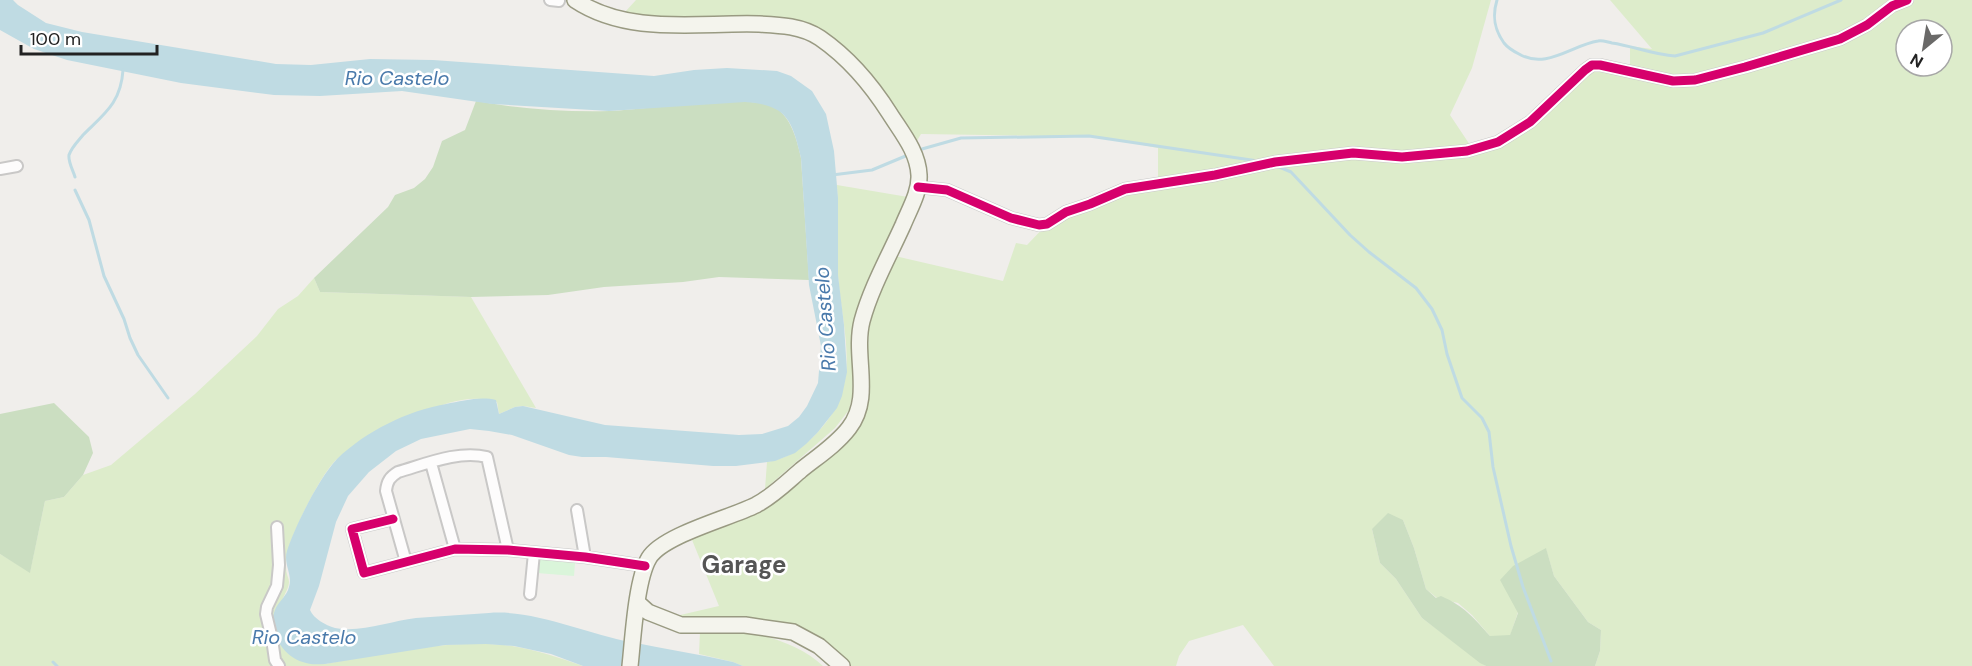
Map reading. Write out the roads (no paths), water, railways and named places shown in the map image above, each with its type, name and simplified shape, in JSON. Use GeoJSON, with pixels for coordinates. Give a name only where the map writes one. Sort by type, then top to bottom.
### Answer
{"type":"FeatureCollection","features":[{"type":"Feature","properties":{"kind":"main road"},"geometry":{"type":"LineString","coordinates":[[579,1],[613,16],[665,26],[781,25],[804,29],[817,36],[850,62],[886,108],[910,146],[918,168],[918,187],[861,324],[861,401],[857,414],[847,430],[769,498],[667,542],[650,556],[645,566],[638,603],[630,666]]}},
{"type":"Feature","properties":{"kind":"main road"},"geometry":{"type":"LineString","coordinates":[[638,603],[648,612],[681,625],[745,625],[793,632],[819,645],[842,666]]}},
{"type":"Feature","properties":{"kind":"street"},"geometry":{"type":"LineString","coordinates":[[918,187],[946,190],[1011,218],[1040,225],[1047,224],[1066,212],[1125,189],[1215,175],[1275,162],[1353,153],[1402,157],[1467,151],[1498,142],[1530,122],[1592,65],[1613,67],[1673,81],[1695,80],[1840,39],[1867,25],[1892,6],[1907,0]]}},
{"type":"Feature","properties":{"kind":"street"},"geometry":{"type":"LineString","coordinates":[[0,169],[17,166]]}},
{"type":"Feature","properties":{"kind":"street"},"geometry":{"type":"LineString","coordinates":[[406,562],[386,491],[390,477],[398,472],[431,463],[476,454],[487,458],[508,550]]}},
{"type":"Feature","properties":{"kind":"street"},"geometry":{"type":"LineString","coordinates":[[431,463],[455,549]]}},
{"type":"Feature","properties":{"kind":"street"},"geometry":{"type":"LineString","coordinates":[[577,510],[585,558]]}},
{"type":"Feature","properties":{"kind":"street"},"geometry":{"type":"LineString","coordinates":[[393,519],[352,529],[364,573],[455,549],[508,550],[645,566]]}},
{"type":"Feature","properties":{"kind":"street"},"geometry":{"type":"LineString","coordinates":[[277,527],[279,565],[277,586],[266,614],[273,639],[275,660],[279,666]]}},
{"type":"Feature","properties":{"kind":"street"},"geometry":{"type":"LineString","coordinates":[[530,594],[534,553]]}},
{"type":"Feature","properties":{"kind":"water","name":"Rio Castelo"},"geometry":{"type":"Polygon","coordinates":[[[0,0],[13,0],[46,23],[82,32],[276,64],[311,65],[370,59],[433,60],[654,76],[727,68],[777,71],[791,76],[812,91],[826,114],[834,151],[838,198],[838,275],[847,372],[837,408],[818,432],[795,453],[775,461],[736,466],[582,457],[569,455],[512,435],[470,429],[421,439],[396,451],[369,472],[348,496],[336,522],[319,586],[310,610],[324,623],[345,629],[365,628],[416,618],[489,613],[524,615],[614,638],[720,659],[743,666],[583,666],[551,654],[514,646],[486,644],[445,645],[325,664],[311,664],[291,656],[279,643],[273,627],[273,618],[276,607],[290,583],[286,560],[287,551],[315,490],[330,467],[348,449],[374,431],[402,417],[431,407],[465,400],[484,399],[496,400],[499,414],[523,406],[605,425],[739,435],[762,434],[788,426],[799,417],[818,383],[821,346],[809,285],[801,158],[790,124],[779,111],[745,102],[609,111],[492,104],[402,91],[320,96],[274,95],[181,83],[67,60],[34,49],[0,30],[0,0]]]}},
{"type":"Feature","properties":{"kind":"waterway"},"geometry":{"type":"LineString","coordinates":[[1497,0],[1495,22],[1504,43],[1519,54],[1539,59],[1549,58],[1588,43],[1600,41],[1675,56],[1763,33],[1841,0]]}},
{"type":"Feature","properties":{"kind":"waterway"},"geometry":{"type":"LineString","coordinates":[[75,177],[69,160],[70,152],[115,100],[122,81],[123,70]]}},
{"type":"Feature","properties":{"kind":"waterway"},"geometry":{"type":"LineString","coordinates":[[922,149],[961,138],[1089,136],[1258,161]]}},
{"type":"Feature","properties":{"kind":"waterway"},"geometry":{"type":"LineString","coordinates":[[832,175],[872,170],[908,155]]}},
{"type":"Feature","properties":{"kind":"waterway"},"geometry":{"type":"LineString","coordinates":[[1277,166],[1291,172],[1350,235],[1416,288],[1432,309],[1442,330],[1447,354],[1462,398],[1482,418],[1489,432],[1493,467],[1511,546],[1523,587],[1551,661]]}},
{"type":"Feature","properties":{"kind":"waterway"},"geometry":{"type":"LineString","coordinates":[[75,190],[89,220],[104,276],[124,319],[130,338],[138,355],[168,398]]}},
{"type":"Feature","properties":{"kind":"waterway"},"geometry":{"type":"LineString","coordinates":[[53,662],[57,666]]}},
{"type":"Feature","properties":{"kind":"district","name":"Garage"},"geometry":{"type":"Point","coordinates":[744,565]}}]}
